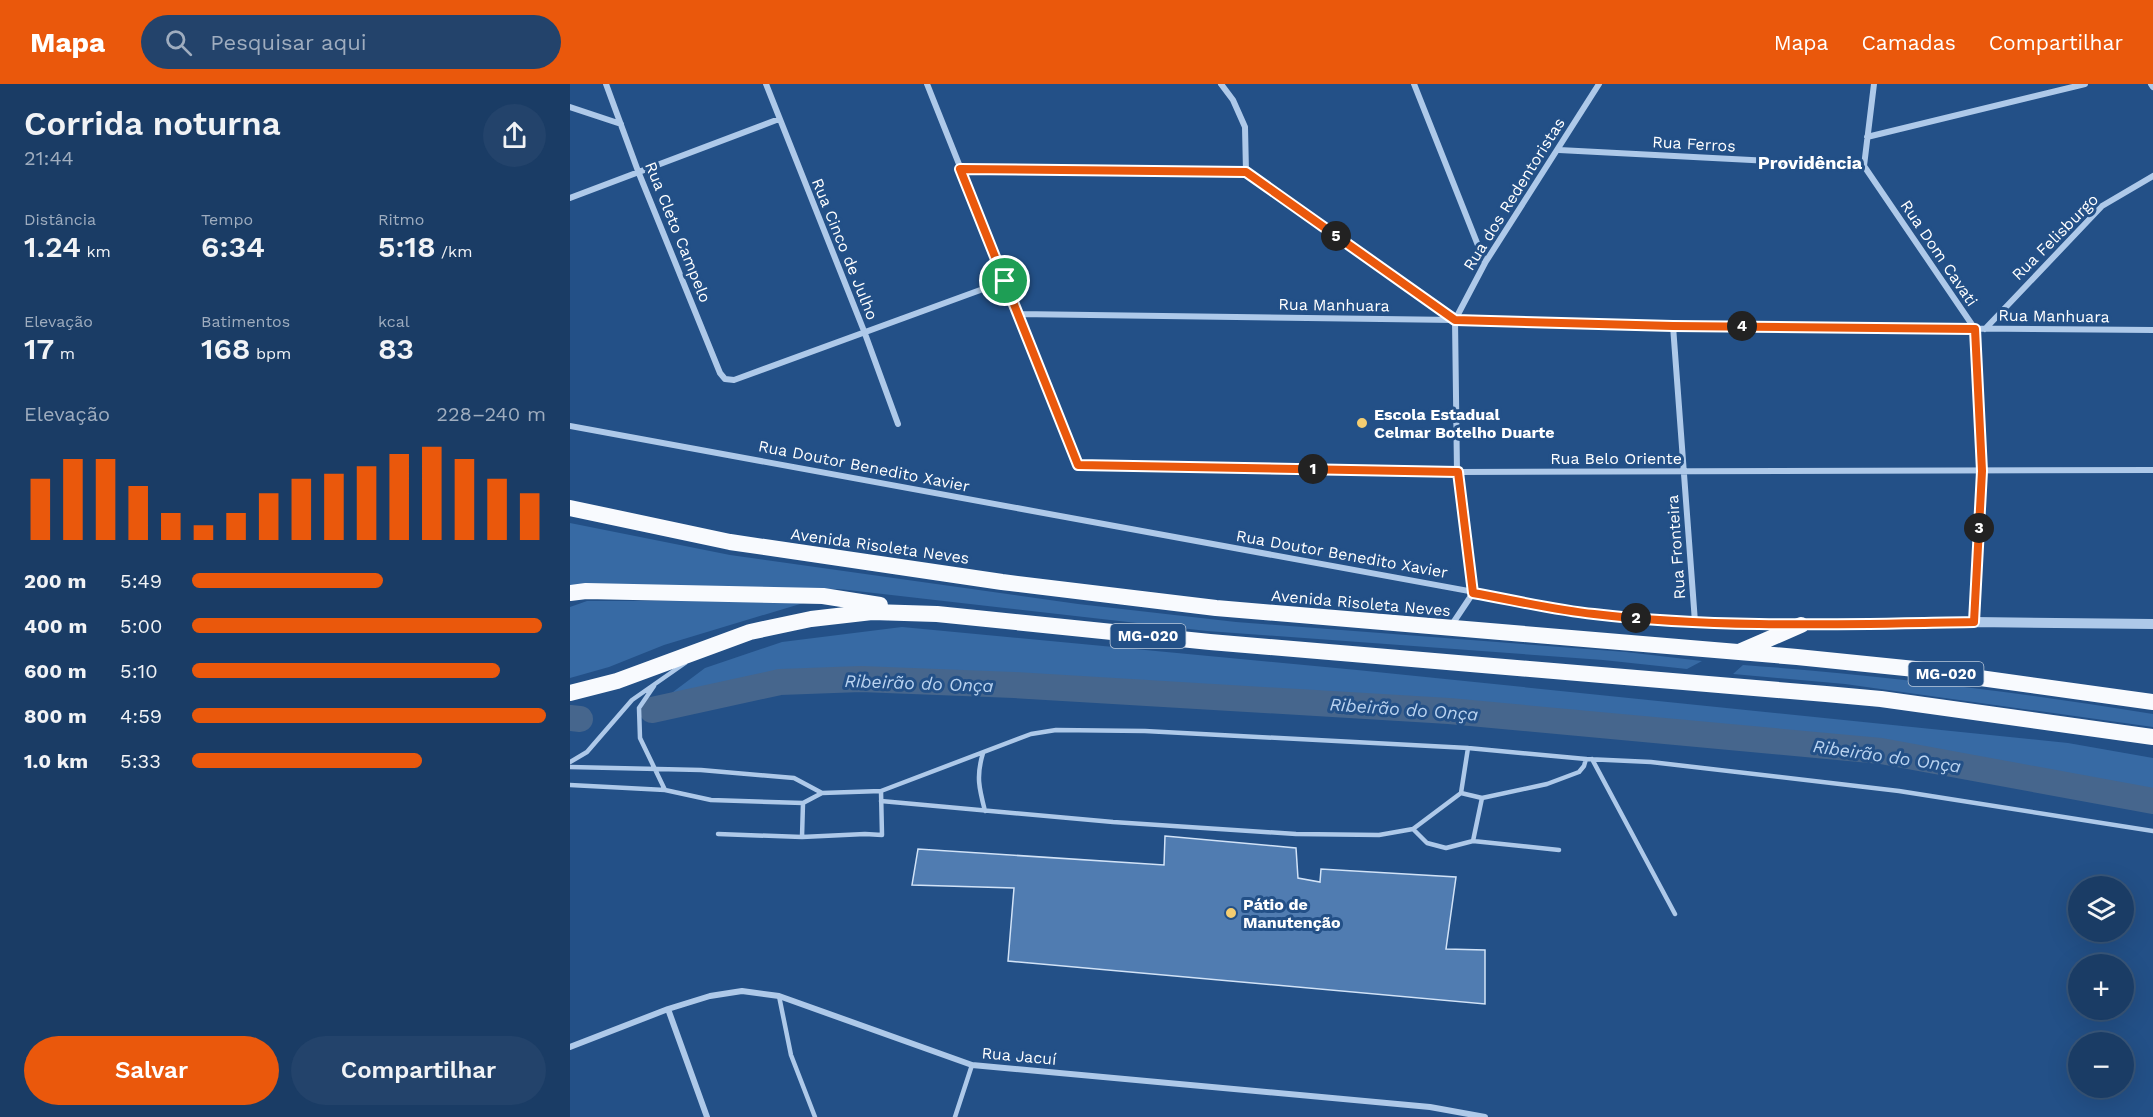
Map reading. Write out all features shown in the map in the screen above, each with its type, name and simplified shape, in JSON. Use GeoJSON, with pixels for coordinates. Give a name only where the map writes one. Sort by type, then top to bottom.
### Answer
{"type":"FeatureCollection","features":[{"type":"Feature","properties":{"kind":"highway","name":"Avenida Risoleta Neves"},"geometry":{"type":"LineString","coordinates":[[570,508],[729,542],[1002,582],[1216,608],[1915,669],[2153,702]]}},
{"type":"Feature","properties":{"kind":"highway"},"geometry":{"type":"LineString","coordinates":[[570,593],[586,591],[823,596],[937,614]]}},
{"type":"Feature","properties":{"kind":"highway","name":"MG-020"},"geometry":{"type":"LineString","coordinates":[[570,693],[617,681],[750,632],[811,619],[872,612],[937,614],[1210,642],[1881,699],[2153,737]]}},
{"type":"Feature","properties":{"kind":"highway"},"geometry":{"type":"LineString","coordinates":[[1737,652],[1801,625]]}},
{"type":"Feature","properties":{"kind":"street","name":"Rua Cleto Campelo"},"geometry":{"type":"LineString","coordinates":[[606,84],[638,171],[720,373],[725,379],[734,380],[864,332]]}},
{"type":"Feature","properties":{"kind":"street","name":"Rua Cinco de Julho"},"geometry":{"type":"LineString","coordinates":[[766,84],[898,424]]}},
{"type":"Feature","properties":{"kind":"street"},"geometry":{"type":"LineString","coordinates":[[927,84],[1018,314]]}},
{"type":"Feature","properties":{"kind":"street"},"geometry":{"type":"LineString","coordinates":[[1221,84],[1233,100],[1245,127],[1246,172]]}},
{"type":"Feature","properties":{"kind":"street"},"geometry":{"type":"LineString","coordinates":[[1414,84],[1485,263]]}},
{"type":"Feature","properties":{"kind":"street","name":"Rua dos Redentoristas"},"geometry":{"type":"LineString","coordinates":[[1455,320],[1485,263],[1599,84]]}},
{"type":"Feature","properties":{"kind":"street"},"geometry":{"type":"LineString","coordinates":[[1864,166],[1874,84]]}},
{"type":"Feature","properties":{"kind":"street"},"geometry":{"type":"LineString","coordinates":[[1867,137],[2085,84]]}},
{"type":"Feature","properties":{"kind":"street"},"geometry":{"type":"LineString","coordinates":[[570,106],[621,123]]}},
{"type":"Feature","properties":{"kind":"street"},"geometry":{"type":"LineString","coordinates":[[570,198],[779,119]]}},
{"type":"Feature","properties":{"kind":"street","name":"Rua Ferros"},"geometry":{"type":"LineString","coordinates":[[1559,150],[1864,166]]}},
{"type":"Feature","properties":{"kind":"street","name":"Rua Dom Cavati"},"geometry":{"type":"LineString","coordinates":[[1864,166],[1975,329],[1982,471],[1974,622]]}},
{"type":"Feature","properties":{"kind":"street"},"geometry":{"type":"LineString","coordinates":[[960,169],[1246,172],[1455,320],[1458,472],[1473,593],[1449,628]]}},
{"type":"Feature","properties":{"kind":"street","name":"Rua Felisburgo"},"geometry":{"type":"LineString","coordinates":[[1985,328],[2102,206],[2153,176]]}},
{"type":"Feature","properties":{"kind":"street"},"geometry":{"type":"LineString","coordinates":[[864,332],[1005,281]]}},
{"type":"Feature","properties":{"kind":"street","name":"Rua Manhuara"},"geometry":{"type":"LineString","coordinates":[[1018,314],[1455,320],[1673,326],[2153,330]]}},
{"type":"Feature","properties":{"kind":"street","name":"Rua Belo Oriente"},"geometry":{"type":"LineString","coordinates":[[1018,314],[1078,465],[1458,472],[2153,471]]}},
{"type":"Feature","properties":{"kind":"street","name":"Rua Fronteira"},"geometry":{"type":"LineString","coordinates":[[1673,326],[1695,622]]}},
{"type":"Feature","properties":{"kind":"street","name":"Rua Doutor Benedito Xavier"},"geometry":{"type":"LineString","coordinates":[[570,426],[1594,614],[1695,622],[1801,625],[1974,622],[2153,624]]}},
{"type":"Feature","properties":{"kind":"street","name":"Rua Jacuí"},"geometry":{"type":"LineString","coordinates":[[570,1047],[668,1009],[710,996],[742,991],[779,996],[972,1065],[1418,1106],[1485,1117]]}},
{"type":"Feature","properties":{"kind":"street"},"geometry":{"type":"LineString","coordinates":[[668,1009],[707,1117]]}},
{"type":"Feature","properties":{"kind":"lane"},"geometry":{"type":"LineString","coordinates":[[570,762],[587,752],[633,700],[657,681],[700,654],[750,632]]}},
{"type":"Feature","properties":{"kind":"lane"},"geometry":{"type":"LineString","coordinates":[[657,681],[639,708],[640,738],[665,790]]}},
{"type":"Feature","properties":{"kind":"lane"},"geometry":{"type":"LineString","coordinates":[[570,786],[665,790],[711,800],[803,803],[822,793],[881,791],[1031,734],[1056,730],[1145,731],[1468,748],[1586,759],[1651,762],[1899,791],[2153,831]]}},
{"type":"Feature","properties":{"kind":"lane"},"geometry":{"type":"LineString","coordinates":[[881,801],[985,812],[1296,834],[1378,835],[1413,829],[1461,793],[1468,748]]}},
{"type":"Feature","properties":{"kind":"lane"},"geometry":{"type":"LineString","coordinates":[[983,753],[978,770],[979,788],[985,812]]}},
{"type":"Feature","properties":{"kind":"lane"},"geometry":{"type":"LineString","coordinates":[[1461,793],[1482,798],[1547,784],[1579,772],[1586,759]]}},
{"type":"Feature","properties":{"kind":"lane"},"geometry":{"type":"LineString","coordinates":[[1592,759],[1676,914]]}},
{"type":"Feature","properties":{"kind":"lane"},"geometry":{"type":"LineString","coordinates":[[570,767],[701,770],[794,778],[822,793]]}},
{"type":"Feature","properties":{"kind":"lane"},"geometry":{"type":"LineString","coordinates":[[718,834],[802,837],[882,835],[881,791]]}},
{"type":"Feature","properties":{"kind":"lane"},"geometry":{"type":"LineString","coordinates":[[1473,841],[1482,798]]}},
{"type":"Feature","properties":{"kind":"lane"},"geometry":{"type":"LineString","coordinates":[[802,837],[803,803]]}},
{"type":"Feature","properties":{"kind":"lane"},"geometry":{"type":"LineString","coordinates":[[1413,829],[1427,843],[1446,848],[1473,841],[1558,850]]}},
{"type":"Feature","properties":{"kind":"lane"},"geometry":{"type":"LineString","coordinates":[[779,996],[790,1055],[815,1117]]}},
{"type":"Feature","properties":{"kind":"lane"},"geometry":{"type":"LineString","coordinates":[[955,1117],[972,1065]]}},
{"type":"Feature","properties":{"kind":"shaded area"},"geometry":{"type":"Polygon","coordinates":[[[570,523],[730,555],[1078,604],[1236,622],[1626,652],[1702,661],[1687,669],[1603,660],[1207,631],[839,589],[570,586],[570,523]]]}},
{"type":"Feature","properties":{"kind":"shaded area"},"geometry":{"type":"Polygon","coordinates":[[[587,601],[810,601],[664,645],[609,667],[570,678],[570,607],[587,601]]]}},
{"type":"Feature","properties":{"kind":"shaded area"},"geometry":{"type":"Polygon","coordinates":[[[902,627],[1357,670],[2068,743],[2153,758],[2153,796],[1906,751],[1649,725],[1356,700],[900,676],[785,676],[661,701],[705,668],[782,642],[902,627]]]}},
{"type":"Feature","properties":{"kind":"shaded area"},"geometry":{"type":"Polygon","coordinates":[[[1743,665],[1898,679],[2102,706],[2153,714],[2153,727],[1845,684],[1733,674],[1743,665]]]}},
{"type":"Feature","properties":{"kind":"building","name":"Pátio de Manutenção"},"geometry":{"type":"Polygon","coordinates":[[[1165,836],[1296,848],[1298,878],[1320,882],[1321,869],[1456,877],[1446,949],[1485,950],[1485,1004],[1008,961],[1014,888],[912,885],[918,849],[1164,865],[1165,836]]]}},
{"type":"Feature","properties":{"kind":"waterway","name":"Ribeirão do Onça"},"geometry":{"type":"LineString","coordinates":[[652,710],[780,682],[861,679],[1014,685],[1449,711],[1881,751],[2153,801]]}},
{"type":"Feature","properties":{"kind":"waterway","name":"Ribeirão do Onça"},"geometry":{"type":"LineString","coordinates":[[570,718],[580,719]]}},
{"type":"Feature","properties":{"kind":"place","name":"Escola Estadual Celmar Botelho Duarte"},"geometry":{"type":"Point","coordinates":[1362,423]}},
{"type":"Feature","properties":{"kind":"place","name":"Pátio de Manutenção"},"geometry":{"type":"Point","coordinates":[1231,913]}},
{"type":"Feature","properties":{"kind":"district","name":"Providência"},"geometry":{"type":"Point","coordinates":[1810,162]}},
{"type":"Feature","properties":{"kind":"route"},"geometry":{"type":"LineString","coordinates":[[960,169],[1246,172],[1455,320],[1673,326],[1975,329],[1982,471],[1974,622],[1801,625],[1695,622],[1594,614],[1473,593],[1458,472],[1078,465],[1005,281],[960,169]]}}]}
